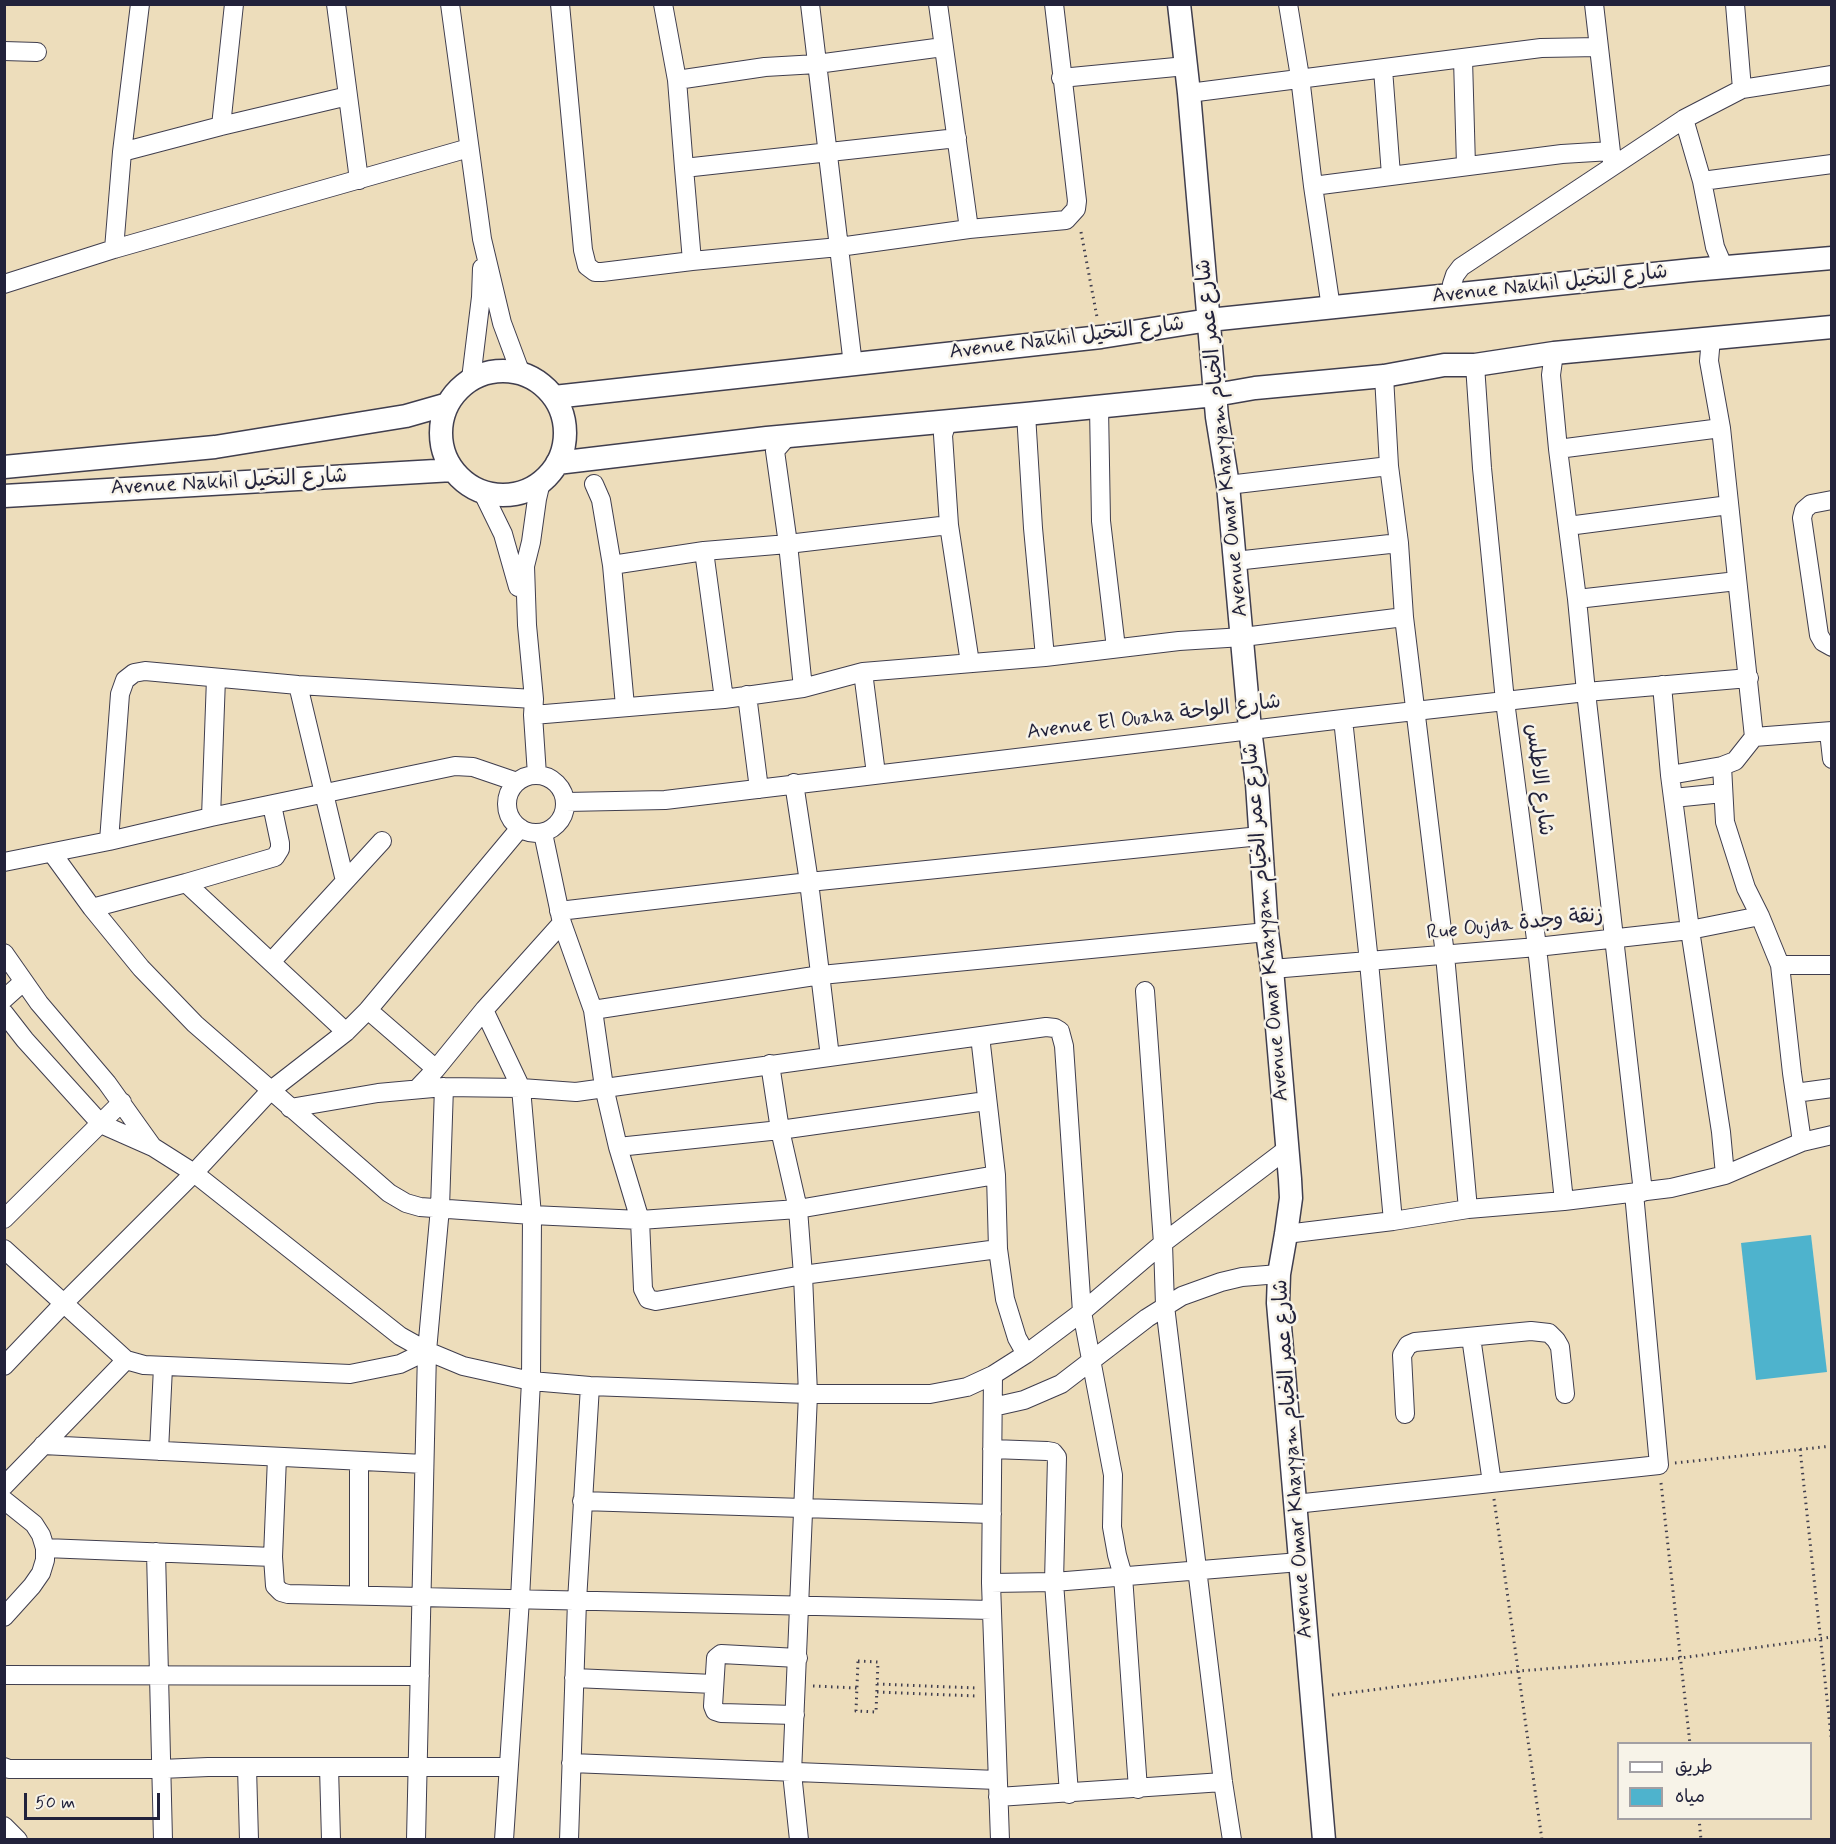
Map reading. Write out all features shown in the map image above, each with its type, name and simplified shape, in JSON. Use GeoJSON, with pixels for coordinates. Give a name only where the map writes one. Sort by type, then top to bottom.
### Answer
{"type":"FeatureCollection","features":[{"type":"Feature","properties":{"kind":"street"},"geometry":{"type":"LineString","coordinates":[[114,249],[122,152],[140,4]]}},
{"type":"Feature","properties":{"kind":"street"},"geometry":{"type":"LineString","coordinates":[[221,126],[234,4]]}},
{"type":"Feature","properties":{"kind":"street"},"geometry":{"type":"LineString","coordinates":[[336,4],[359,180]]}},
{"type":"Feature","properties":{"kind":"street"},"geometry":{"type":"LineString","coordinates":[[450,4],[482,239],[502,323],[521,374]]}},
{"type":"Feature","properties":{"kind":"street"},"geometry":{"type":"LineString","coordinates":[[560,4],[583,250],[587,266],[595,272],[839,247],[969,229],[1066,220],[1076,210],[1077,201],[1054,4]]}},
{"type":"Feature","properties":{"kind":"street"},"geometry":{"type":"LineString","coordinates":[[663,4],[676,80],[692,261]]}},
{"type":"Feature","properties":{"kind":"street"},"geometry":{"type":"LineString","coordinates":[[810,4],[853,365]]}},
{"type":"Feature","properties":{"kind":"street"},"geometry":{"type":"LineString","coordinates":[[938,4],[969,229]]}},
{"type":"Feature","properties":{"kind":"street","name":"Avenue Omar Khayyam شارع عمر الخيام"},"geometry":{"type":"LineString","coordinates":[[1179,4],[1215,395],[1228,485],[1257,784],[1267,932],[1291,1198],[1279,1274],[1278,1303],[1324,1839]]}},
{"type":"Feature","properties":{"kind":"street"},"geometry":{"type":"LineString","coordinates":[[1288,4],[1331,308]]}},
{"type":"Feature","properties":{"kind":"street"},"geometry":{"type":"LineString","coordinates":[[1594,4],[1612,159]]}},
{"type":"Feature","properties":{"kind":"street"},"geometry":{"type":"LineString","coordinates":[[1735,4],[1742,88]]}},
{"type":"Feature","properties":{"kind":"street"},"geometry":{"type":"LineString","coordinates":[[676,80],[765,67],[817,64],[943,47]]}},
{"type":"Feature","properties":{"kind":"street"},"geometry":{"type":"LineString","coordinates":[[1189,93],[1541,48],[1599,47]]}},
{"type":"Feature","properties":{"kind":"street"},"geometry":{"type":"LineString","coordinates":[[4,51],[37,52]]}},
{"type":"Feature","properties":{"kind":"street"},"geometry":{"type":"LineString","coordinates":[[1463,59],[1466,166]]}},
{"type":"Feature","properties":{"kind":"street"},"geometry":{"type":"LineString","coordinates":[[1061,78],[1186,66]]}},
{"type":"Feature","properties":{"kind":"street"},"geometry":{"type":"LineString","coordinates":[[1383,69],[1391,175]]}},
{"type":"Feature","properties":{"kind":"street"},"geometry":{"type":"LineString","coordinates":[[1458,294],[1452,284],[1461,267],[1612,159],[1742,88],[1832,75]]}},
{"type":"Feature","properties":{"kind":"street"},"geometry":{"type":"LineString","coordinates":[[122,152],[348,96]]}},
{"type":"Feature","properties":{"kind":"street"},"geometry":{"type":"LineString","coordinates":[[1684,119],[1702,181],[1715,247],[1724,268]]}},
{"type":"Feature","properties":{"kind":"street"},"geometry":{"type":"LineString","coordinates":[[684,168],[957,138]]}},
{"type":"Feature","properties":{"kind":"street"},"geometry":{"type":"LineString","coordinates":[[4,284],[114,249],[469,148]]}},
{"type":"Feature","properties":{"kind":"street"},"geometry":{"type":"LineString","coordinates":[[1313,186],[1562,154],[1612,159]]}},
{"type":"Feature","properties":{"kind":"street"},"geometry":{"type":"LineString","coordinates":[[1702,181],[1832,164]]}},
{"type":"Feature","properties":{"kind":"street"},"geometry":{"type":"LineString","coordinates":[[471,380],[481,297],[482,239]]}},
{"type":"Feature","properties":{"kind":"street","name":"Avenue Nakhil شارع النخيل"},"geometry":{"type":"LineString","coordinates":[[554,397],[1101,338],[1209,320],[1832,258]]}},
{"type":"Feature","properties":{"kind":"street"},"geometry":{"type":"LineString","coordinates":[[557,464],[604,456],[1215,395],[1255,388],[1384,376],[1444,365],[1475,364],[1554,353],[1832,327]]}},
{"type":"Feature","properties":{"kind":"street"},"geometry":{"type":"LineString","coordinates":[[1670,775],[1722,766],[1735,760],[1754,737],[1721,428],[1709,361],[1711,338]]}},
{"type":"Feature","properties":{"kind":"street"},"geometry":{"type":"LineString","coordinates":[[1295,1504],[1659,1465],[1615,938],[1558,449],[1551,375],[1554,353]]}},
{"type":"Feature","properties":{"kind":"street","name":"شارع الاطلس"},"geometry":{"type":"LineString","coordinates":[[1475,364],[1482,468],[1505,701],[1537,947],[1564,1201]]}},
{"type":"Feature","properties":{"kind":"street"},"geometry":{"type":"LineString","coordinates":[[496,371],[521,374],[540,383],[554,397],[564,418],[563,449],[557,464],[541,482],[526,491],[508,495],[482,491],[466,483],[453,470],[445,455],[441,438],[442,420],[448,404],[460,388],[471,380],[496,371]]}},
{"type":"Feature","properties":{"kind":"street"},"geometry":{"type":"LineString","coordinates":[[1384,376],[1389,465],[1400,543],[1404,617],[1445,955],[1468,1209]]}},
{"type":"Feature","properties":{"kind":"street","name":"Avenue Nakhil شارع النخيل"},"geometry":{"type":"LineString","coordinates":[[4,467],[215,447],[406,416],[448,404]]}},
{"type":"Feature","properties":{"kind":"street"},"geometry":{"type":"LineString","coordinates":[[1099,407],[1101,521],[1116,648]]}},
{"type":"Feature","properties":{"kind":"street"},"geometry":{"type":"LineString","coordinates":[[1026,414],[1033,528],[1045,657]]}},
{"type":"Feature","properties":{"kind":"street"},"geometry":{"type":"LineString","coordinates":[[947,422],[943,435],[949,525],[970,663]]}},
{"type":"Feature","properties":{"kind":"street"},"geometry":{"type":"LineString","coordinates":[[1558,449],[1721,428]]}},
{"type":"Feature","properties":{"kind":"street"},"geometry":{"type":"LineString","coordinates":[[787,437],[775,451],[788,544],[803,688]]}},
{"type":"Feature","properties":{"kind":"street"},"geometry":{"type":"LineString","coordinates":[[1228,485],[1389,465]]}},
{"type":"Feature","properties":{"kind":"street","name":"Avenue Nakhil شارع النخيل"},"geometry":{"type":"LineString","coordinates":[[4,496],[453,470]]}},
{"type":"Feature","properties":{"kind":"street"},"geometry":{"type":"LineString","coordinates":[[537,775],[525,566],[541,482]]}},
{"type":"Feature","properties":{"kind":"street"},"geometry":{"type":"LineString","coordinates":[[594,484],[601,500],[612,565],[625,706]]}},
{"type":"Feature","properties":{"kind":"street"},"geometry":{"type":"LineString","coordinates":[[482,491],[503,534],[527,625]]}},
{"type":"Feature","properties":{"kind":"street"},"geometry":{"type":"LineString","coordinates":[[1832,500],[1811,504],[1804,510],[1802,518],[1820,635],[1823,642],[1832,647]]}},
{"type":"Feature","properties":{"kind":"street"},"geometry":{"type":"LineString","coordinates":[[1568,526],[1729,505]]}},
{"type":"Feature","properties":{"kind":"street"},"geometry":{"type":"LineString","coordinates":[[612,565],[705,551],[788,544],[949,525]]}},
{"type":"Feature","properties":{"kind":"street"},"geometry":{"type":"LineString","coordinates":[[1236,561],[1400,543]]}},
{"type":"Feature","properties":{"kind":"street"},"geometry":{"type":"LineString","coordinates":[[705,551],[724,699]]}},
{"type":"Feature","properties":{"kind":"street"},"geometry":{"type":"LineString","coordinates":[[1577,599],[1737,581]]}},
{"type":"Feature","properties":{"kind":"street"},"geometry":{"type":"LineString","coordinates":[[109,841],[120,694],[125,680],[134,673],[145,671],[534,707],[625,706],[724,699],[803,688],[863,672],[1243,637],[1404,617]]}},
{"type":"Feature","properties":{"kind":"street"},"geometry":{"type":"LineString","coordinates":[[863,672],[876,774]]}},
{"type":"Feature","properties":{"kind":"street"},"geometry":{"type":"LineString","coordinates":[[211,817],[216,678]]}},
{"type":"Feature","properties":{"kind":"street","name":"Avenue El Ouaha شارع الواحة"},"geometry":{"type":"LineString","coordinates":[[566,802],[665,800],[1250,729],[1586,692],[1749,678]]}},
{"type":"Feature","properties":{"kind":"street"},"geometry":{"type":"LineString","coordinates":[[298,685],[345,880]]}},
{"type":"Feature","properties":{"kind":"street"},"geometry":{"type":"LineString","coordinates":[[1662,685],[1670,775],[1725,1175]]}},
{"type":"Feature","properties":{"kind":"street"},"geometry":{"type":"LineString","coordinates":[[747,695],[759,789]]}},
{"type":"Feature","properties":{"kind":"street"},"geometry":{"type":"LineString","coordinates":[[1343,719],[1370,962],[1393,1221]]}},
{"type":"Feature","properties":{"kind":"street"},"geometry":{"type":"LineString","coordinates":[[1754,737],[1830,731],[1832,759]]}},
{"type":"Feature","properties":{"kind":"street"},"geometry":{"type":"LineString","coordinates":[[4,862],[455,766],[474,767],[517,782]]}},
{"type":"Feature","properties":{"kind":"street"},"geometry":{"type":"LineString","coordinates":[[1722,766],[1727,830],[1746,888],[1780,965],[1802,1142]]}},
{"type":"Feature","properties":{"kind":"street"},"geometry":{"type":"LineString","coordinates":[[537,775],[547,777],[558,784],[566,802],[565,812],[560,822],[543,833],[528,832],[520,828],[511,819],[507,808],[510,792],[517,782],[527,776],[537,775]]}},
{"type":"Feature","properties":{"kind":"street"},"geometry":{"type":"LineString","coordinates":[[794,783],[822,975],[830,1056]]}},
{"type":"Feature","properties":{"kind":"street"},"geometry":{"type":"LineString","coordinates":[[1673,798],[1723,793]]}},
{"type":"Feature","properties":{"kind":"street"},"geometry":{"type":"LineString","coordinates":[[92,908],[275,857],[280,849],[280,843],[272,805]]}},
{"type":"Feature","properties":{"kind":"street"},"geometry":{"type":"LineString","coordinates":[[4,1366],[64,1302],[194,1173],[270,1091],[346,1032],[368,1010],[520,828]]}},
{"type":"Feature","properties":{"kind":"street"},"geometry":{"type":"LineString","coordinates":[[543,833],[561,917],[593,1010],[604,1087],[618,1147],[640,1220],[645,1296],[656,1301],[803,1275],[998,1249]]}},
{"type":"Feature","properties":{"kind":"street"},"geometry":{"type":"LineString","coordinates":[[417,1089],[561,917],[809,882],[1260,836]]}},
{"type":"Feature","properties":{"kind":"street"},"geometry":{"type":"LineString","coordinates":[[271,962],[382,841]]}},
{"type":"Feature","properties":{"kind":"street"},"geometry":{"type":"LineString","coordinates":[[52,853],[92,908],[141,968],[195,1023],[270,1091],[397,1199],[420,1207],[640,1220],[798,1209],[996,1175]]}},
{"type":"Feature","properties":{"kind":"street"},"geometry":{"type":"LineString","coordinates":[[186,883],[346,1032]]}},
{"type":"Feature","properties":{"kind":"street","name":"Rue Oujda زنقة وجدة"},"geometry":{"type":"LineString","coordinates":[[1272,969],[1537,947],[1690,930],[1760,916]]}},
{"type":"Feature","properties":{"kind":"street"},"geometry":{"type":"LineString","coordinates":[[593,1010],[822,975],[1267,932]]}},
{"type":"Feature","properties":{"kind":"street"},"geometry":{"type":"LineString","coordinates":[[4,953],[23,982],[122,1102],[153,1147]]}},
{"type":"Feature","properties":{"kind":"street"},"geometry":{"type":"LineString","coordinates":[[1780,965],[1832,966]]}},
{"type":"Feature","properties":{"kind":"street"},"geometry":{"type":"LineString","coordinates":[[4,999],[23,982]]}},
{"type":"Feature","properties":{"kind":"street"},"geometry":{"type":"LineString","coordinates":[[1145,991],[1166,1306],[1223,1782],[1232,1839]]}},
{"type":"Feature","properties":{"kind":"street"},"geometry":{"type":"LineString","coordinates":[[368,1010],[436,1069]]}},
{"type":"Feature","properties":{"kind":"street"},"geometry":{"type":"LineString","coordinates":[[484,1010],[521,1088],[532,1215],[531,1380],[520,1599],[504,1839]]}},
{"type":"Feature","properties":{"kind":"street"},"geometry":{"type":"LineString","coordinates":[[4,1013],[101,1124],[153,1147],[194,1173],[400,1336],[427,1352],[463,1366],[531,1380],[590,1386],[808,1394],[930,1394],[967,1387],[993,1375],[1026,1354],[1082,1312],[1163,1243],[1287,1149]]}},
{"type":"Feature","properties":{"kind":"street"},"geometry":{"type":"LineString","coordinates":[[290,1108],[340,1098],[444,1087],[521,1088],[576,1092],[1046,1027],[1055,1028],[1062,1034],[1064,1046],[1082,1312],[1113,1475],[1112,1527],[1117,1555],[1124,1576],[1138,1789]]}},
{"type":"Feature","properties":{"kind":"street"},"geometry":{"type":"LineString","coordinates":[[980,1036],[996,1175],[998,1249],[1005,1299],[1017,1338],[1026,1354]]}},
{"type":"Feature","properties":{"kind":"street"},"geometry":{"type":"LineString","coordinates":[[770,1064],[780,1130],[798,1209],[808,1394],[805,1508],[792,1773],[799,1839]]}},
{"type":"Feature","properties":{"kind":"street"},"geometry":{"type":"LineString","coordinates":[[416,1839],[427,1352],[440,1208],[444,1087]]}},
{"type":"Feature","properties":{"kind":"street"},"geometry":{"type":"LineString","coordinates":[[1795,1093],[1832,1088]]}},
{"type":"Feature","properties":{"kind":"street"},"geometry":{"type":"LineString","coordinates":[[618,1147],[780,1130],[986,1101]]}},
{"type":"Feature","properties":{"kind":"street"},"geometry":{"type":"LineString","coordinates":[[4,1219],[122,1102]]}},
{"type":"Feature","properties":{"kind":"street"},"geometry":{"type":"LineString","coordinates":[[1286,1234],[1468,1209],[1638,1193],[1701,1182],[1725,1175],[1802,1142],[1832,1135]]}},
{"type":"Feature","properties":{"kind":"street"},"geometry":{"type":"LineString","coordinates":[[4,1249],[126,1360],[144,1365],[350,1374],[400,1364],[427,1352]]}},
{"type":"Feature","properties":{"kind":"street"},"geometry":{"type":"LineString","coordinates":[[993,1407],[1024,1400],[1061,1384],[1166,1306],[1200,1288],[1242,1277],[1279,1274]]}},
{"type":"Feature","properties":{"kind":"street"},"geometry":{"type":"LineString","coordinates":[[1405,1414],[1401,1366],[1404,1349],[1415,1342],[1531,1331],[1549,1333],[1560,1347],[1565,1394]]}},
{"type":"Feature","properties":{"kind":"street"},"geometry":{"type":"LineString","coordinates":[[1471,1337],[1492,1483]]}},
{"type":"Feature","properties":{"kind":"street"},"geometry":{"type":"LineString","coordinates":[[4,1486],[126,1360]]}},
{"type":"Feature","properties":{"kind":"street"},"geometry":{"type":"LineString","coordinates":[[159,1451],[163,1367]]}},
{"type":"Feature","properties":{"kind":"street"},"geometry":{"type":"LineString","coordinates":[[993,1375],[992,1610],[1000,1839]]}},
{"type":"Feature","properties":{"kind":"street"},"geometry":{"type":"LineString","coordinates":[[569,1839],[577,1601],[590,1386]]}},
{"type":"Feature","properties":{"kind":"street"},"geometry":{"type":"LineString","coordinates":[[43,1445],[424,1464]]}},
{"type":"Feature","properties":{"kind":"street"},"geometry":{"type":"LineString","coordinates":[[992,1449],[1047,1451],[1053,1452],[1057,1457],[1054,1582],[1069,1794]]}},
{"type":"Feature","properties":{"kind":"street"},"geometry":{"type":"LineString","coordinates":[[277,1457],[273,1557],[275,1586],[281,1592],[288,1594],[992,1610]]}},
{"type":"Feature","properties":{"kind":"street"},"geometry":{"type":"LineString","coordinates":[[359,1462],[359,1596]]}},
{"type":"Feature","properties":{"kind":"street"},"geometry":{"type":"LineString","coordinates":[[4,1500],[34,1524],[45,1548],[45,1560],[41,1574],[4,1617]]}},
{"type":"Feature","properties":{"kind":"street"},"geometry":{"type":"LineString","coordinates":[[582,1502],[992,1514]]}},
{"type":"Feature","properties":{"kind":"street"},"geometry":{"type":"LineString","coordinates":[[45,1548],[273,1557]]}},
{"type":"Feature","properties":{"kind":"street"},"geometry":{"type":"LineString","coordinates":[[156,1552],[163,1839]]}},
{"type":"Feature","properties":{"kind":"street"},"geometry":{"type":"LineString","coordinates":[[992,1583],[1054,1582],[1300,1562]]}},
{"type":"Feature","properties":{"kind":"street"},"geometry":{"type":"LineString","coordinates":[[795,1715],[718,1713],[713,1706],[714,1684],[716,1658],[721,1654],[798,1658]]}},
{"type":"Feature","properties":{"kind":"street"},"geometry":{"type":"LineString","coordinates":[[4,1675],[420,1676]]}},
{"type":"Feature","properties":{"kind":"street"},"geometry":{"type":"LineString","coordinates":[[574,1678],[714,1684]]}},
{"type":"Feature","properties":{"kind":"street"},"geometry":{"type":"LineString","coordinates":[[571,1763],[792,1773],[1069,1794],[1223,1782]]}},
{"type":"Feature","properties":{"kind":"street"},"geometry":{"type":"LineString","coordinates":[[4,1767],[9,1769],[161,1769],[508,1767]]}},
{"type":"Feature","properties":{"kind":"street"},"geometry":{"type":"LineString","coordinates":[[247,1767],[249,1839]]}},
{"type":"Feature","properties":{"kind":"street"},"geometry":{"type":"LineString","coordinates":[[329,1767],[331,1839]]}},
{"type":"Feature","properties":{"kind":"street"},"geometry":{"type":"LineString","coordinates":[[4,1826],[18,1839]]}},
{"type":"Feature","properties":{"kind":"path"},"geometry":{"type":"LineString","coordinates":[[1076,210],[1101,338]]}},
{"type":"Feature","properties":{"kind":"path"},"geometry":{"type":"LineString","coordinates":[[1690,1742],[1659,1465],[1832,1446]]}},
{"type":"Feature","properties":{"kind":"path"},"geometry":{"type":"LineString","coordinates":[[1800,1449],[1832,1745]]}},
{"type":"Feature","properties":{"kind":"path"},"geometry":{"type":"LineString","coordinates":[[1492,1483],[1542,1839]]}},
{"type":"Feature","properties":{"kind":"path"},"geometry":{"type":"LineString","coordinates":[[1312,1697],[1519,1671],[1681,1658],[1832,1637]]}},
{"type":"Feature","properties":{"kind":"path"},"geometry":{"type":"LineString","coordinates":[[858,1661],[878,1662],[876,1712],[856,1711],[856,1688],[858,1661]]}},
{"type":"Feature","properties":{"kind":"path"},"geometry":{"type":"LineString","coordinates":[[877,1684],[994,1692]]}},
{"type":"Feature","properties":{"kind":"path"},"geometry":{"type":"LineString","coordinates":[[796,1686],[856,1688]]}},
{"type":"Feature","properties":{"kind":"path"},"geometry":{"type":"LineString","coordinates":[[877,1692],[994,1692]]}},
{"type":"Feature","properties":{"kind":"path"},"geometry":{"type":"LineString","coordinates":[[1699,1820],[1701,1839]]}},
{"type":"Feature","properties":{"kind":"water"},"geometry":{"type":"Polygon","coordinates":[[[1811,1235],[1827,1372],[1756,1380],[1741,1243],[1811,1235]]]}}]}
